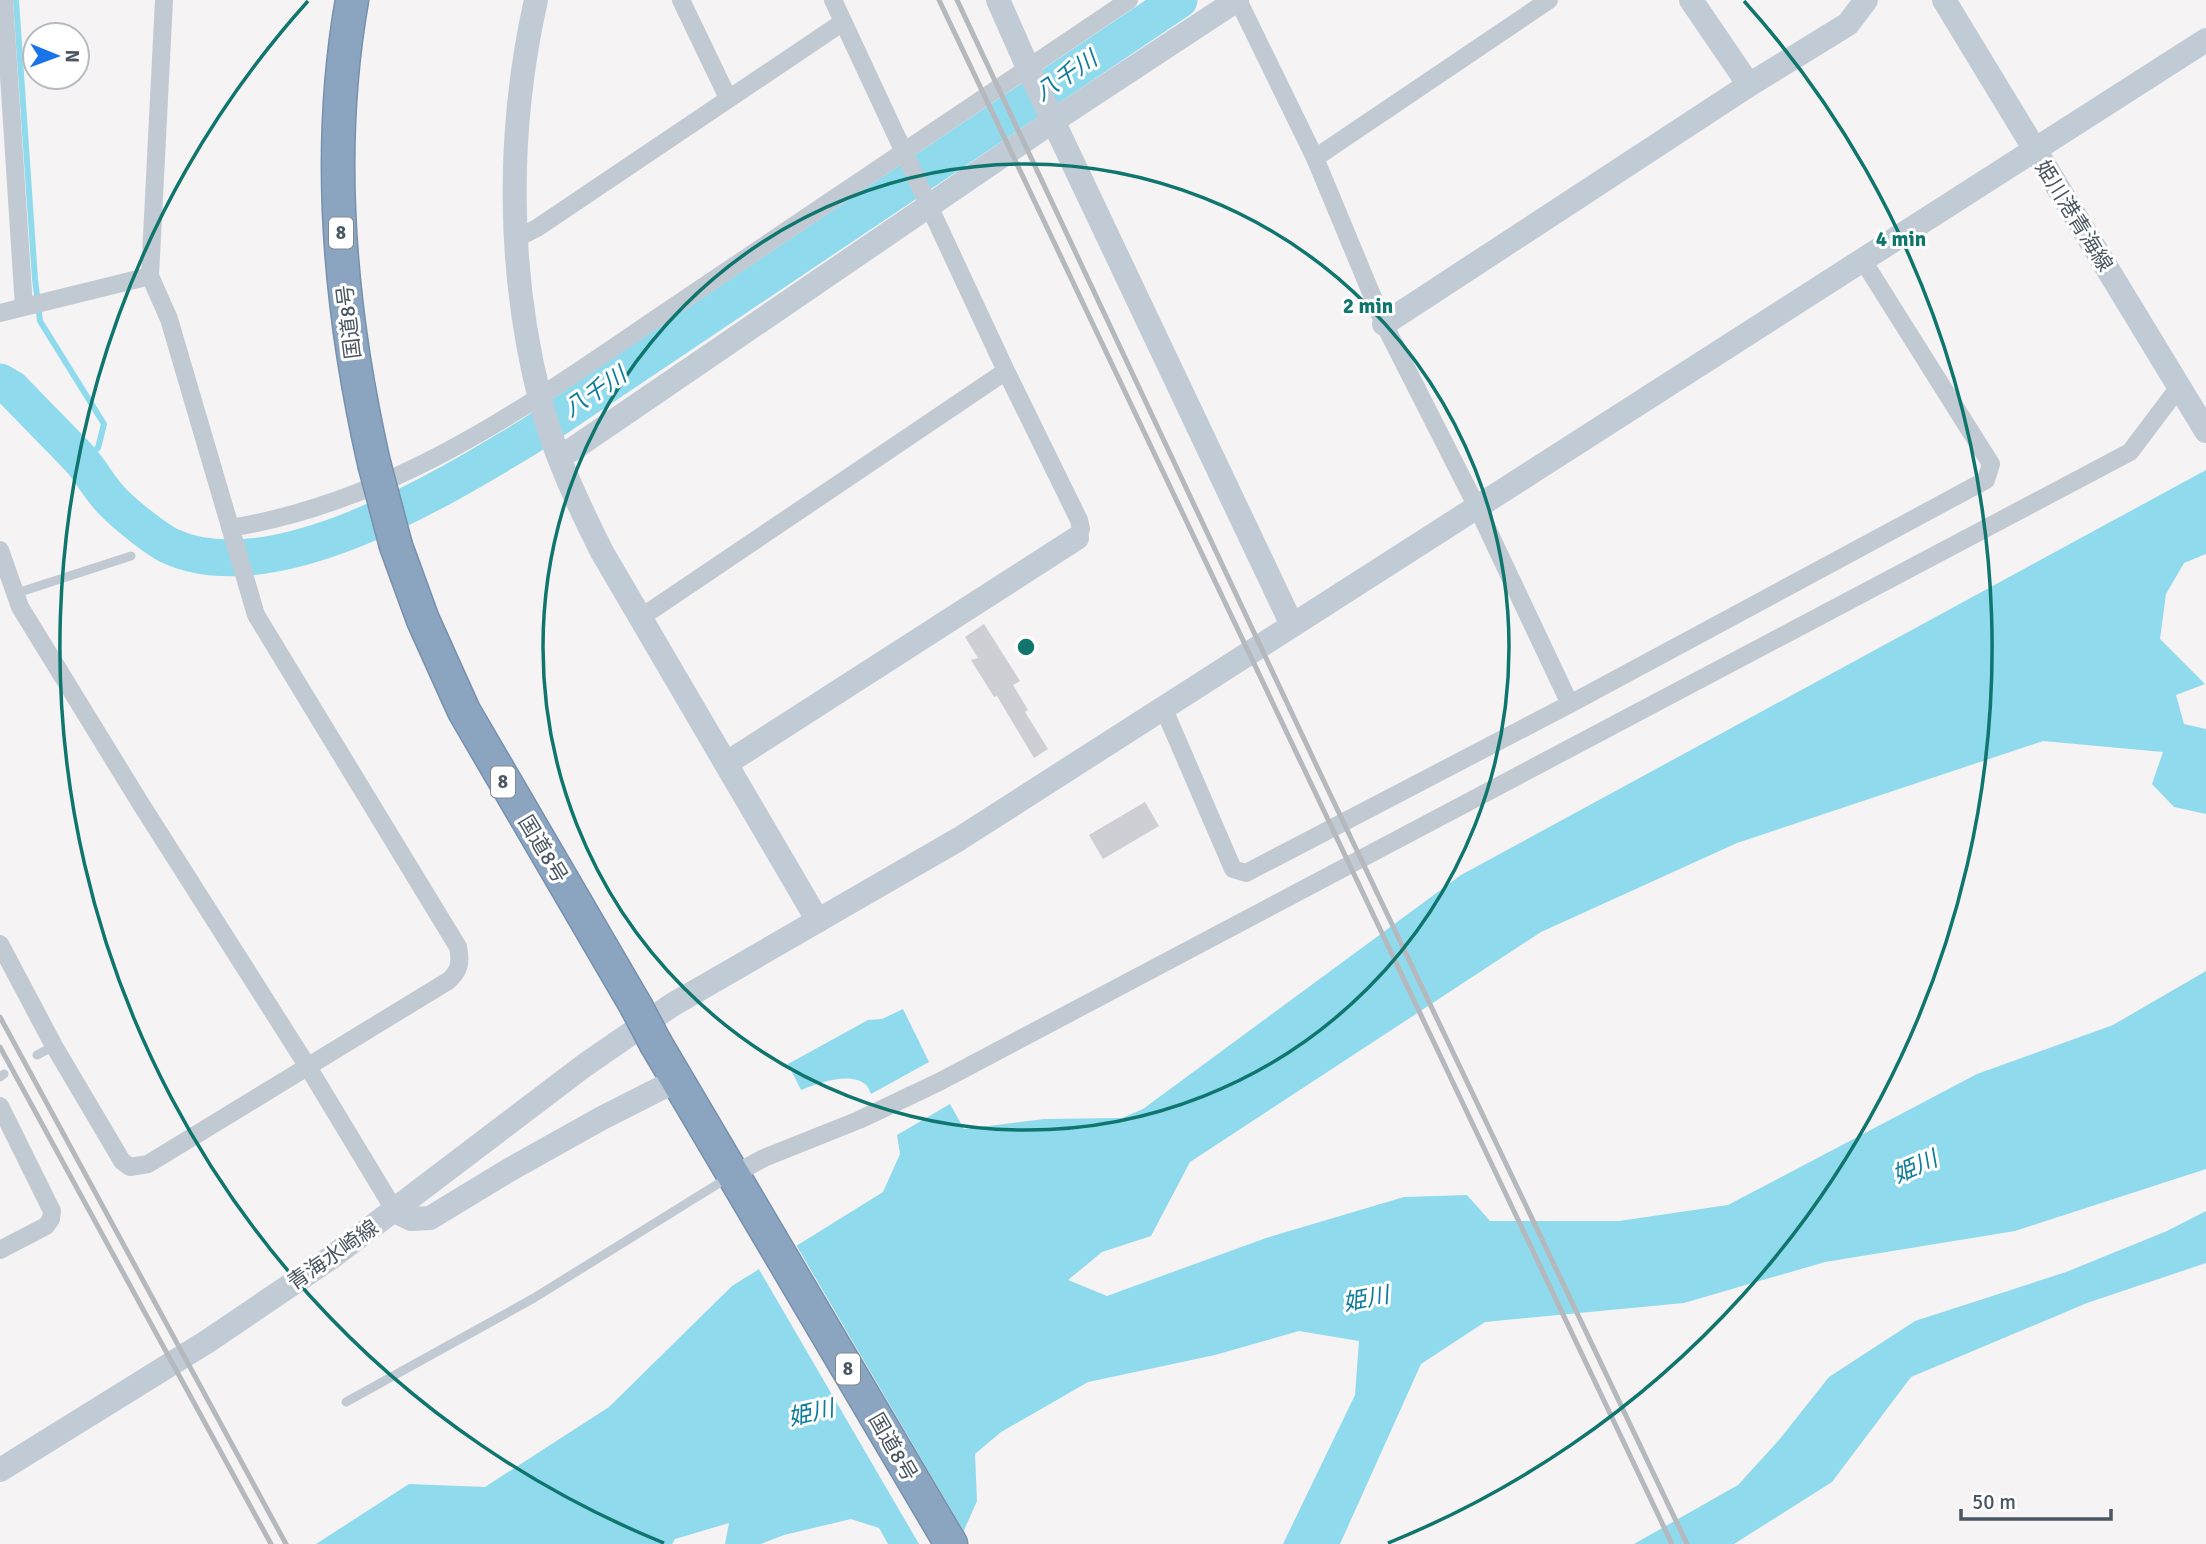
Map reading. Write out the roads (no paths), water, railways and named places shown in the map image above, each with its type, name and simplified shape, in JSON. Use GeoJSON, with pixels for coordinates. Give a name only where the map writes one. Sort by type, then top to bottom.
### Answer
{"type":"FeatureCollection","features":[{"type":"Feature","properties":{"kind":"highway","name":"国道8号"},"geometry":{"type":"LineString","coordinates":[[352,0],[344,45],[339,123],[342,263],[358,393],[396,546],[423,620],[464,711],[656,1044],[951,1544]]}},
{"type":"Feature","properties":{"kind":"street"},"geometry":{"type":"LineString","coordinates":[[4,0],[24,307]]}},
{"type":"Feature","properties":{"kind":"street"},"geometry":{"type":"LineString","coordinates":[[0,944],[54,1046],[122,1161],[130,1167],[148,1164],[448,981],[456,974],[460,956],[266,635],[244,582],[169,319],[150,276],[164,0]]}},
{"type":"Feature","properties":{"kind":"street"},"geometry":{"type":"LineString","coordinates":[[536,0],[519,86],[515,150],[516,235],[525,319],[539,396],[559,456],[585,518],[640,618],[818,921]]}},
{"type":"Feature","properties":{"kind":"street"},"geometry":{"type":"LineString","coordinates":[[681,0],[727,98]]}},
{"type":"Feature","properties":{"kind":"street"},"geometry":{"type":"LineString","coordinates":[[727,763],[1077,538],[1081,529],[833,0]]}},
{"type":"Feature","properties":{"kind":"street"},"geometry":{"type":"LineString","coordinates":[[998,0],[1293,625]]}},
{"type":"Feature","properties":{"kind":"street"},"geometry":{"type":"LineString","coordinates":[[230,528],[316,509],[404,474],[451,451],[539,396],[1129,0]]}},
{"type":"Feature","properties":{"kind":"street"},"geometry":{"type":"LineString","coordinates":[[559,456],[1053,121],[1237,0],[1315,158],[1384,324],[1477,508],[1570,704]]}},
{"type":"Feature","properties":{"kind":"street"},"geometry":{"type":"LineString","coordinates":[[1315,158],[1549,0]]}},
{"type":"Feature","properties":{"kind":"street"},"geometry":{"type":"LineString","coordinates":[[1691,0],[1749,85]]}},
{"type":"Feature","properties":{"kind":"street"},"geometry":{"type":"LineString","coordinates":[[1384,324],[1749,85],[1848,24],[1866,0]]}},
{"type":"Feature","properties":{"kind":"street","name":"姫川港青海線"},"geometry":{"type":"LineString","coordinates":[[1944,0],[2201,422]]}},
{"type":"Feature","properties":{"kind":"street"},"geometry":{"type":"LineString","coordinates":[[516,235],[537,228],[844,22]]}},
{"type":"Feature","properties":{"kind":"street"},"geometry":{"type":"LineString","coordinates":[[0,550],[8,595],[20,607],[139,802],[308,1066],[395,1211],[585,1065],[672,1006],[960,839],[2206,40]]}},
{"type":"Feature","properties":{"kind":"street"},"geometry":{"type":"LineString","coordinates":[[1163,707],[1233,869],[1246,873],[1570,704],[1986,480],[1991,464],[1862,259]]}},
{"type":"Feature","properties":{"kind":"street"},"geometry":{"type":"LineString","coordinates":[[0,313],[150,276]]}},
{"type":"Feature","properties":{"kind":"street"},"geometry":{"type":"LineString","coordinates":[[640,618],[1006,371]]}},
{"type":"Feature","properties":{"kind":"street"},"geometry":{"type":"LineString","coordinates":[[732,1173],[859,1121],[940,1082],[2130,453],[2179,387]]}},
{"type":"Feature","properties":{"kind":"street","name":"青海水崎線"},"geometry":{"type":"LineString","coordinates":[[0,1470],[208,1340],[395,1211],[411,1219],[430,1218],[602,1118],[685,1093]]}},
{"type":"Feature","properties":{"kind":"street"},"geometry":{"type":"LineString","coordinates":[[0,1106],[52,1211],[46,1226],[0,1250]]}},
{"type":"Feature","properties":{"kind":"lane"},"geometry":{"type":"LineString","coordinates":[[8,595],[131,556]]}},
{"type":"Feature","properties":{"kind":"lane"},"geometry":{"type":"LineString","coordinates":[[37,1055],[54,1046]]}},
{"type":"Feature","properties":{"kind":"lane"},"geometry":{"type":"LineString","coordinates":[[346,1402],[534,1298],[732,1173]]}},
{"type":"Feature","properties":{"kind":"water","name":"姫川"},"geometry":{"type":"Polygon","coordinates":[[[2206,470],[2206,554],[2184,563],[2166,594],[2160,639],[2205,684],[2176,695],[2184,724],[2206,729],[2206,814],[2174,807],[2152,784],[2163,752],[2043,741],[1737,843],[1541,932],[1190,1162],[1151,1236],[1102,1252],[1068,1280],[1107,1296],[1266,1238],[1404,1197],[1467,1195],[1490,1221],[1619,1221],[1728,1205],[1977,1074],[2113,1025],[2206,971],[2206,1169],[2015,1231],[1825,1262],[1684,1303],[1485,1322],[1421,1364],[1340,1544],[1283,1544],[1355,1395],[1359,1341],[1299,1331],[1215,1355],[1088,1382],[1001,1432],[975,1454],[977,1501],[958,1544],[888,1544],[879,1528],[851,1519],[784,1535],[761,1544],[725,1544],[729,1523],[675,1539],[672,1544],[316,1544],[409,1484],[485,1487],[609,1407],[732,1286],[883,1192],[900,1154],[897,1135],[950,1104],[964,1129],[1045,1119],[1122,1118],[1143,1109],[1461,875],[2206,470]]]}},
{"type":"Feature","properties":{"kind":"water"},"geometry":{"type":"Polygon","coordinates":[[[903,1009],[929,1062],[871,1094],[865,1084],[850,1079],[833,1080],[801,1090],[788,1064],[868,1020],[882,1019],[903,1009]]]}},
{"type":"Feature","properties":{"kind":"water"},"geometry":{"type":"Polygon","coordinates":[[[2206,1211],[2206,1263],[2087,1303],[1911,1377],[1832,1482],[1734,1544],[1634,1544],[1738,1485],[1779,1440],[1829,1377],[1915,1321],[2066,1272],[2167,1231],[2206,1211]]]}},
{"type":"Feature","properties":{"kind":"waterway"},"geometry":{"type":"LineString","coordinates":[[16,0],[40,321],[104,424],[98,448],[81,460]]}},
{"type":"Feature","properties":{"kind":"waterway","name":"八千川"},"geometry":{"type":"LineString","coordinates":[[0,382],[12,389],[79,458],[115,504],[170,546],[211,557],[257,556],[306,546],[405,506],[530,436],[1179,0]]}},
{"type":"Feature","properties":{"kind":"railway"},"geometry":{"type":"LineString","coordinates":[[939,0],[1672,1544]]}},
{"type":"Feature","properties":{"kind":"railway"},"geometry":{"type":"LineString","coordinates":[[957,0],[1320,773],[1687,1544]]}},
{"type":"Feature","properties":{"kind":"railway"},"geometry":{"type":"LineString","coordinates":[[0,1017],[286,1544]]}},
{"type":"Feature","properties":{"kind":"railway"},"geometry":{"type":"LineString","coordinates":[[0,1047],[271,1544]]}}]}
